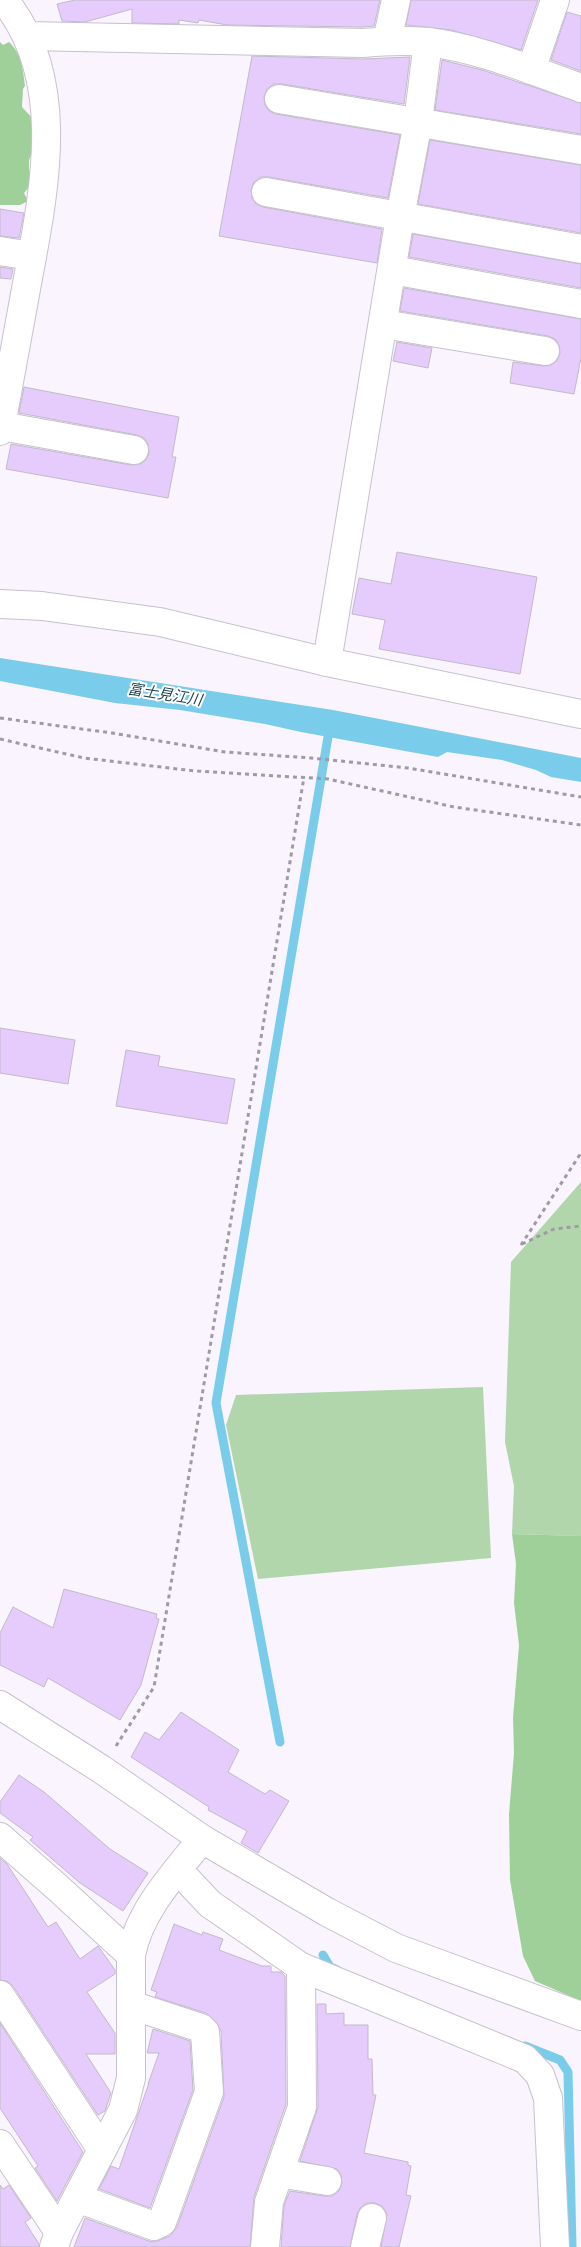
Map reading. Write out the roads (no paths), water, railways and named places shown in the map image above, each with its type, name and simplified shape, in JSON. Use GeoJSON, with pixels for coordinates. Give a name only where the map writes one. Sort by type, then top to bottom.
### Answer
{"type":"FeatureCollection","features":[{"type":"Feature","properties":{"kind":"street"},"geometry":{"type":"LineString","coordinates":[[387,41],[396,0]]}},
{"type":"Feature","properties":{"kind":"street"},"geometry":{"type":"LineString","coordinates":[[532,70],[555,0]]}},
{"type":"Feature","properties":{"kind":"street"},"geometry":{"type":"LineString","coordinates":[[16,2],[41,77],[46,148],[43,188],[32,256],[0,429],[134,450]]}},
{"type":"Feature","properties":{"kind":"street"},"geometry":{"type":"LineString","coordinates":[[28,36],[353,43],[387,41],[428,42],[486,55],[581,88]]}},
{"type":"Feature","properties":{"kind":"street"},"geometry":{"type":"LineString","coordinates":[[328,662],[400,217],[418,122],[428,42]]}},
{"type":"Feature","properties":{"kind":"street"},"geometry":{"type":"LineString","coordinates":[[279,98],[581,150]]}},
{"type":"Feature","properties":{"kind":"street"},"geometry":{"type":"LineString","coordinates":[[266,192],[581,249]]}},
{"type":"Feature","properties":{"kind":"street"},"geometry":{"type":"LineString","coordinates":[[0,251],[32,256]]}},
{"type":"Feature","properties":{"kind":"street"},"geometry":{"type":"LineString","coordinates":[[392,270],[581,304]]}},
{"type":"Feature","properties":{"kind":"street"},"geometry":{"type":"LineString","coordinates":[[383,324],[545,351]]}},
{"type":"Feature","properties":{"kind":"street"},"geometry":{"type":"LineString","coordinates":[[0,604],[42,606],[160,622],[328,662],[581,714]]}},
{"type":"Feature","properties":{"kind":"street"},"geometry":{"type":"LineString","coordinates":[[0,1704],[101,1769],[202,1839],[327,1912],[396,1948],[581,2016]]}},
{"type":"Feature","properties":{"kind":"street"},"geometry":{"type":"LineString","coordinates":[[0,1837],[131,1955]]}},
{"type":"Feature","properties":{"kind":"street"},"geometry":{"type":"LineString","coordinates":[[56,2240],[123,2110],[131,2078],[131,1955],[134,1938],[165,1885],[202,1839]]}},
{"type":"Feature","properties":{"kind":"street"},"geometry":{"type":"LineString","coordinates":[[178,1870],[210,1904],[301,1966],[525,2059],[540,2075],[548,2098],[555,2247]]}},
{"type":"Feature","properties":{"kind":"street"},"geometry":{"type":"LineString","coordinates":[[265,2247],[269,2202],[302,2107],[301,1966]]}},
{"type":"Feature","properties":{"kind":"street"},"geometry":{"type":"LineString","coordinates":[[0,1995],[102,2150]]}},
{"type":"Feature","properties":{"kind":"street"},"geometry":{"type":"LineString","coordinates":[[77,2198],[154,2226],[162,2222],[209,2092],[205,2032],[201,2028],[131,2005]]}},
{"type":"Feature","properties":{"kind":"street"},"geometry":{"type":"LineString","coordinates":[[0,2144],[56,2240]]}},
{"type":"Feature","properties":{"kind":"street"},"geometry":{"type":"LineString","coordinates":[[279,2173],[327,2181]]}},
{"type":"Feature","properties":{"kind":"street"},"geometry":{"type":"LineString","coordinates":[[365,2247],[372,2218]]}},
{"type":"Feature","properties":{"kind":"water","name":"富士見江川"},"geometry":{"type":"Polygon","coordinates":[[[0,658],[333,710],[581,758],[581,782],[551,777],[536,770],[502,760],[447,752],[438,757],[265,724],[180,710],[115,703],[0,681],[0,658]]]}},
{"type":"Feature","properties":{"kind":"waterway"},"geometry":{"type":"LineString","coordinates":[[280,1742],[216,1403],[330,725]]}},
{"type":"Feature","properties":{"kind":"waterway"},"geometry":{"type":"LineString","coordinates":[[323,1955],[330,1967],[337,1970]]}},
{"type":"Feature","properties":{"kind":"waterway"},"geometry":{"type":"LineString","coordinates":[[525,2046],[560,2060],[568,2072],[572,2247]]}}]}
